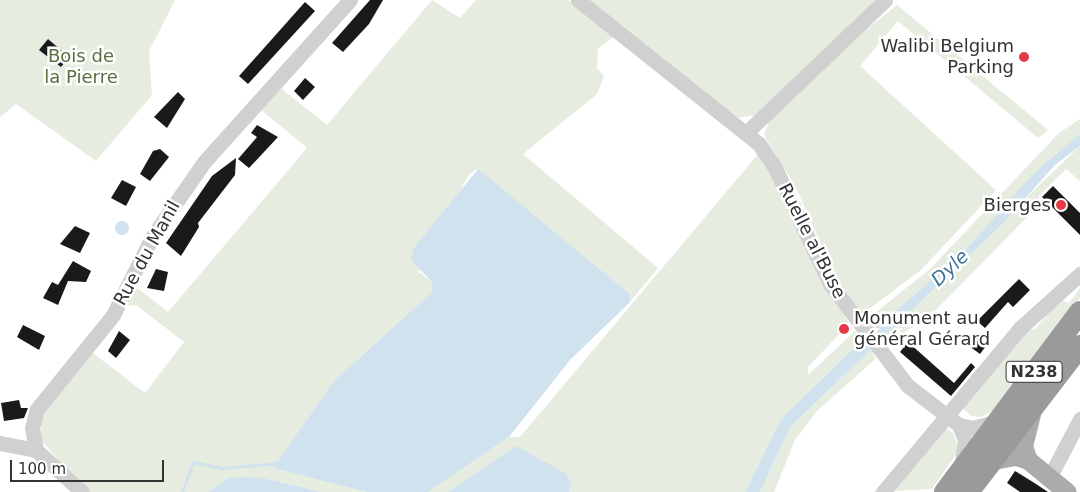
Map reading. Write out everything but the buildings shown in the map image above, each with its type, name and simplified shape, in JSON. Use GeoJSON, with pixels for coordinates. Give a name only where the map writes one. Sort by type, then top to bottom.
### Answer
{"type":"FeatureCollection","features":[{"type":"Feature","properties":{"kind":"highway","name":"N238"},"geometry":{"type":"LineString","coordinates":[[964,483],[998,421],[1080,312]]}},
{"type":"Feature","properties":{"kind":"highway","name":"N238"},"geometry":{"type":"LineString","coordinates":[[945,492],[964,483],[993,460],[1080,346]]}},
{"type":"Feature","properties":{"kind":"main road"},"geometry":{"type":"LineString","coordinates":[[1028,460],[1023,446],[1032,409]]}},
{"type":"Feature","properties":{"kind":"main road"},"geometry":{"type":"LineString","coordinates":[[993,460],[1016,456],[1028,460],[1067,492]]}},
{"type":"Feature","properties":{"kind":"street","name":"Rue du Manil"},"geometry":{"type":"LineString","coordinates":[[36,450],[32,428],[37,408],[113,315],[169,209],[204,162],[350,0]]}},
{"type":"Feature","properties":{"kind":"street","name":"Ruelle al'Buse"},"geometry":{"type":"LineString","coordinates":[[578,0],[747,132],[775,168],[830,284],[908,386],[959,425]]}},
{"type":"Feature","properties":{"kind":"street"},"geometry":{"type":"LineString","coordinates":[[747,132],[884,0]]}},
{"type":"Feature","properties":{"kind":"street"},"geometry":{"type":"LineString","coordinates":[[883,492],[945,415],[1020,328],[1080,274]]}},
{"type":"Feature","properties":{"kind":"street"},"geometry":{"type":"LineString","coordinates":[[1049,478],[1080,419]]}},
{"type":"Feature","properties":{"kind":"street"},"geometry":{"type":"LineString","coordinates":[[959,425],[972,428],[998,421]]}},
{"type":"Feature","properties":{"kind":"street"},"geometry":{"type":"LineString","coordinates":[[959,425],[965,440],[964,483]]}},
{"type":"Feature","properties":{"kind":"street"},"geometry":{"type":"LineString","coordinates":[[0,443],[36,450],[82,492]]}},
{"type":"Feature","properties":{"kind":"green space","name":"Bois de la Pierre"},"geometry":{"type":"Polygon","coordinates":[[[0,0],[175,0],[149,51],[152,95],[96,161],[16,104],[0,117],[0,0]]]}},
{"type":"Feature","properties":{"kind":"green space"},"geometry":{"type":"Polygon","coordinates":[[[432,0],[460,18],[476,0],[568,0],[615,36],[598,48],[597,68],[604,76],[597,94],[523,154],[658,268],[629,303],[631,295],[477,169],[468,176],[419,272],[431,281],[432,292],[333,382],[273,468],[366,492],[321,492],[263,478],[228,478],[209,492],[86,492],[41,440],[41,413],[89,350],[145,393],[184,342],[136,305],[124,306],[135,286],[168,312],[307,148],[259,108],[278,86],[327,125],[432,0]]]}},
{"type":"Feature","properties":{"kind":"green space"},"geometry":{"type":"Polygon","coordinates":[[[585,0],[875,0],[761,114],[738,118],[585,0]]]}},
{"type":"Feature","properties":{"kind":"green space"},"geometry":{"type":"Polygon","coordinates":[[[897,5],[1048,130],[1038,138],[898,21],[860,66],[996,190],[921,270],[861,315],[841,288],[796,188],[764,135],[769,122],[841,50],[897,5]]]}},
{"type":"Feature","properties":{"kind":"green space"},"geometry":{"type":"Polygon","coordinates":[[[1080,119],[1080,134],[962,254],[873,330],[865,321],[930,269],[1059,133],[1080,119]]]}},
{"type":"Feature","properties":{"kind":"green space"},"geometry":{"type":"Polygon","coordinates":[[[1080,146],[1080,181],[1066,169],[1039,196],[1039,205],[932,314],[886,345],[881,339],[894,325],[1080,146]]]}},
{"type":"Feature","properties":{"kind":"green space"},"geometry":{"type":"Polygon","coordinates":[[[759,153],[849,324],[808,367],[808,375],[855,331],[863,339],[781,419],[745,492],[569,492],[516,446],[448,492],[428,492],[509,437],[520,437],[759,153]]]}},
{"type":"Feature","properties":{"kind":"green space"},"geometry":{"type":"Polygon","coordinates":[[[1080,288],[1080,298],[995,409],[981,417],[971,416],[962,408],[1023,333],[1036,328],[1059,299],[1069,303],[1080,288]]]}},
{"type":"Feature","properties":{"kind":"green space"},"geometry":{"type":"Polygon","coordinates":[[[871,349],[875,359],[816,412],[795,440],[774,492],[760,492],[790,427],[871,349]]]}},
{"type":"Feature","properties":{"kind":"green space"},"geometry":{"type":"Polygon","coordinates":[[[936,420],[953,433],[959,450],[932,489],[874,492],[936,420]]]}},
{"type":"Feature","properties":{"kind":"water","name":"Dyle"},"geometry":{"type":"Polygon","coordinates":[[[1080,134],[1080,146],[1055,165],[1002,224],[881,339],[873,330],[962,254],[1033,174],[1080,134]]]}},
{"type":"Feature","properties":{"kind":"water"},"geometry":{"type":"Polygon","coordinates":[[[478,169],[631,295],[629,303],[570,360],[509,437],[428,492],[366,492],[273,468],[333,382],[432,292],[431,281],[411,260],[413,249],[478,169]]]}},
{"type":"Feature","properties":{"kind":"water"},"geometry":{"type":"Polygon","coordinates":[[[119,221],[125,221],[129,228],[125,235],[119,235],[115,231],[115,225],[119,221]]]}},
{"type":"Feature","properties":{"kind":"water"},"geometry":{"type":"Polygon","coordinates":[[[863,339],[871,349],[790,427],[760,492],[745,492],[781,419],[863,339]]]}},
{"type":"Feature","properties":{"kind":"water"},"geometry":{"type":"Polygon","coordinates":[[[516,446],[565,473],[571,482],[569,492],[448,492],[516,446]]]}},
{"type":"Feature","properties":{"kind":"water"},"geometry":{"type":"Polygon","coordinates":[[[228,478],[263,478],[321,492],[209,492],[228,478]]]}},
{"type":"Feature","properties":{"kind":"waterway"},"geometry":{"type":"LineString","coordinates":[[182,492],[193,462],[222,468],[277,463]]}},
{"type":"Feature","properties":{"kind":"place","name":"Walibi Belgium Parking"},"geometry":{"type":"Point","coordinates":[1024,57]}},
{"type":"Feature","properties":{"kind":"place","name":"Bierges"},"geometry":{"type":"Point","coordinates":[1061,205]}},
{"type":"Feature","properties":{"kind":"place","name":"Monument au général Gérard"},"geometry":{"type":"Point","coordinates":[844,329]}}]}
